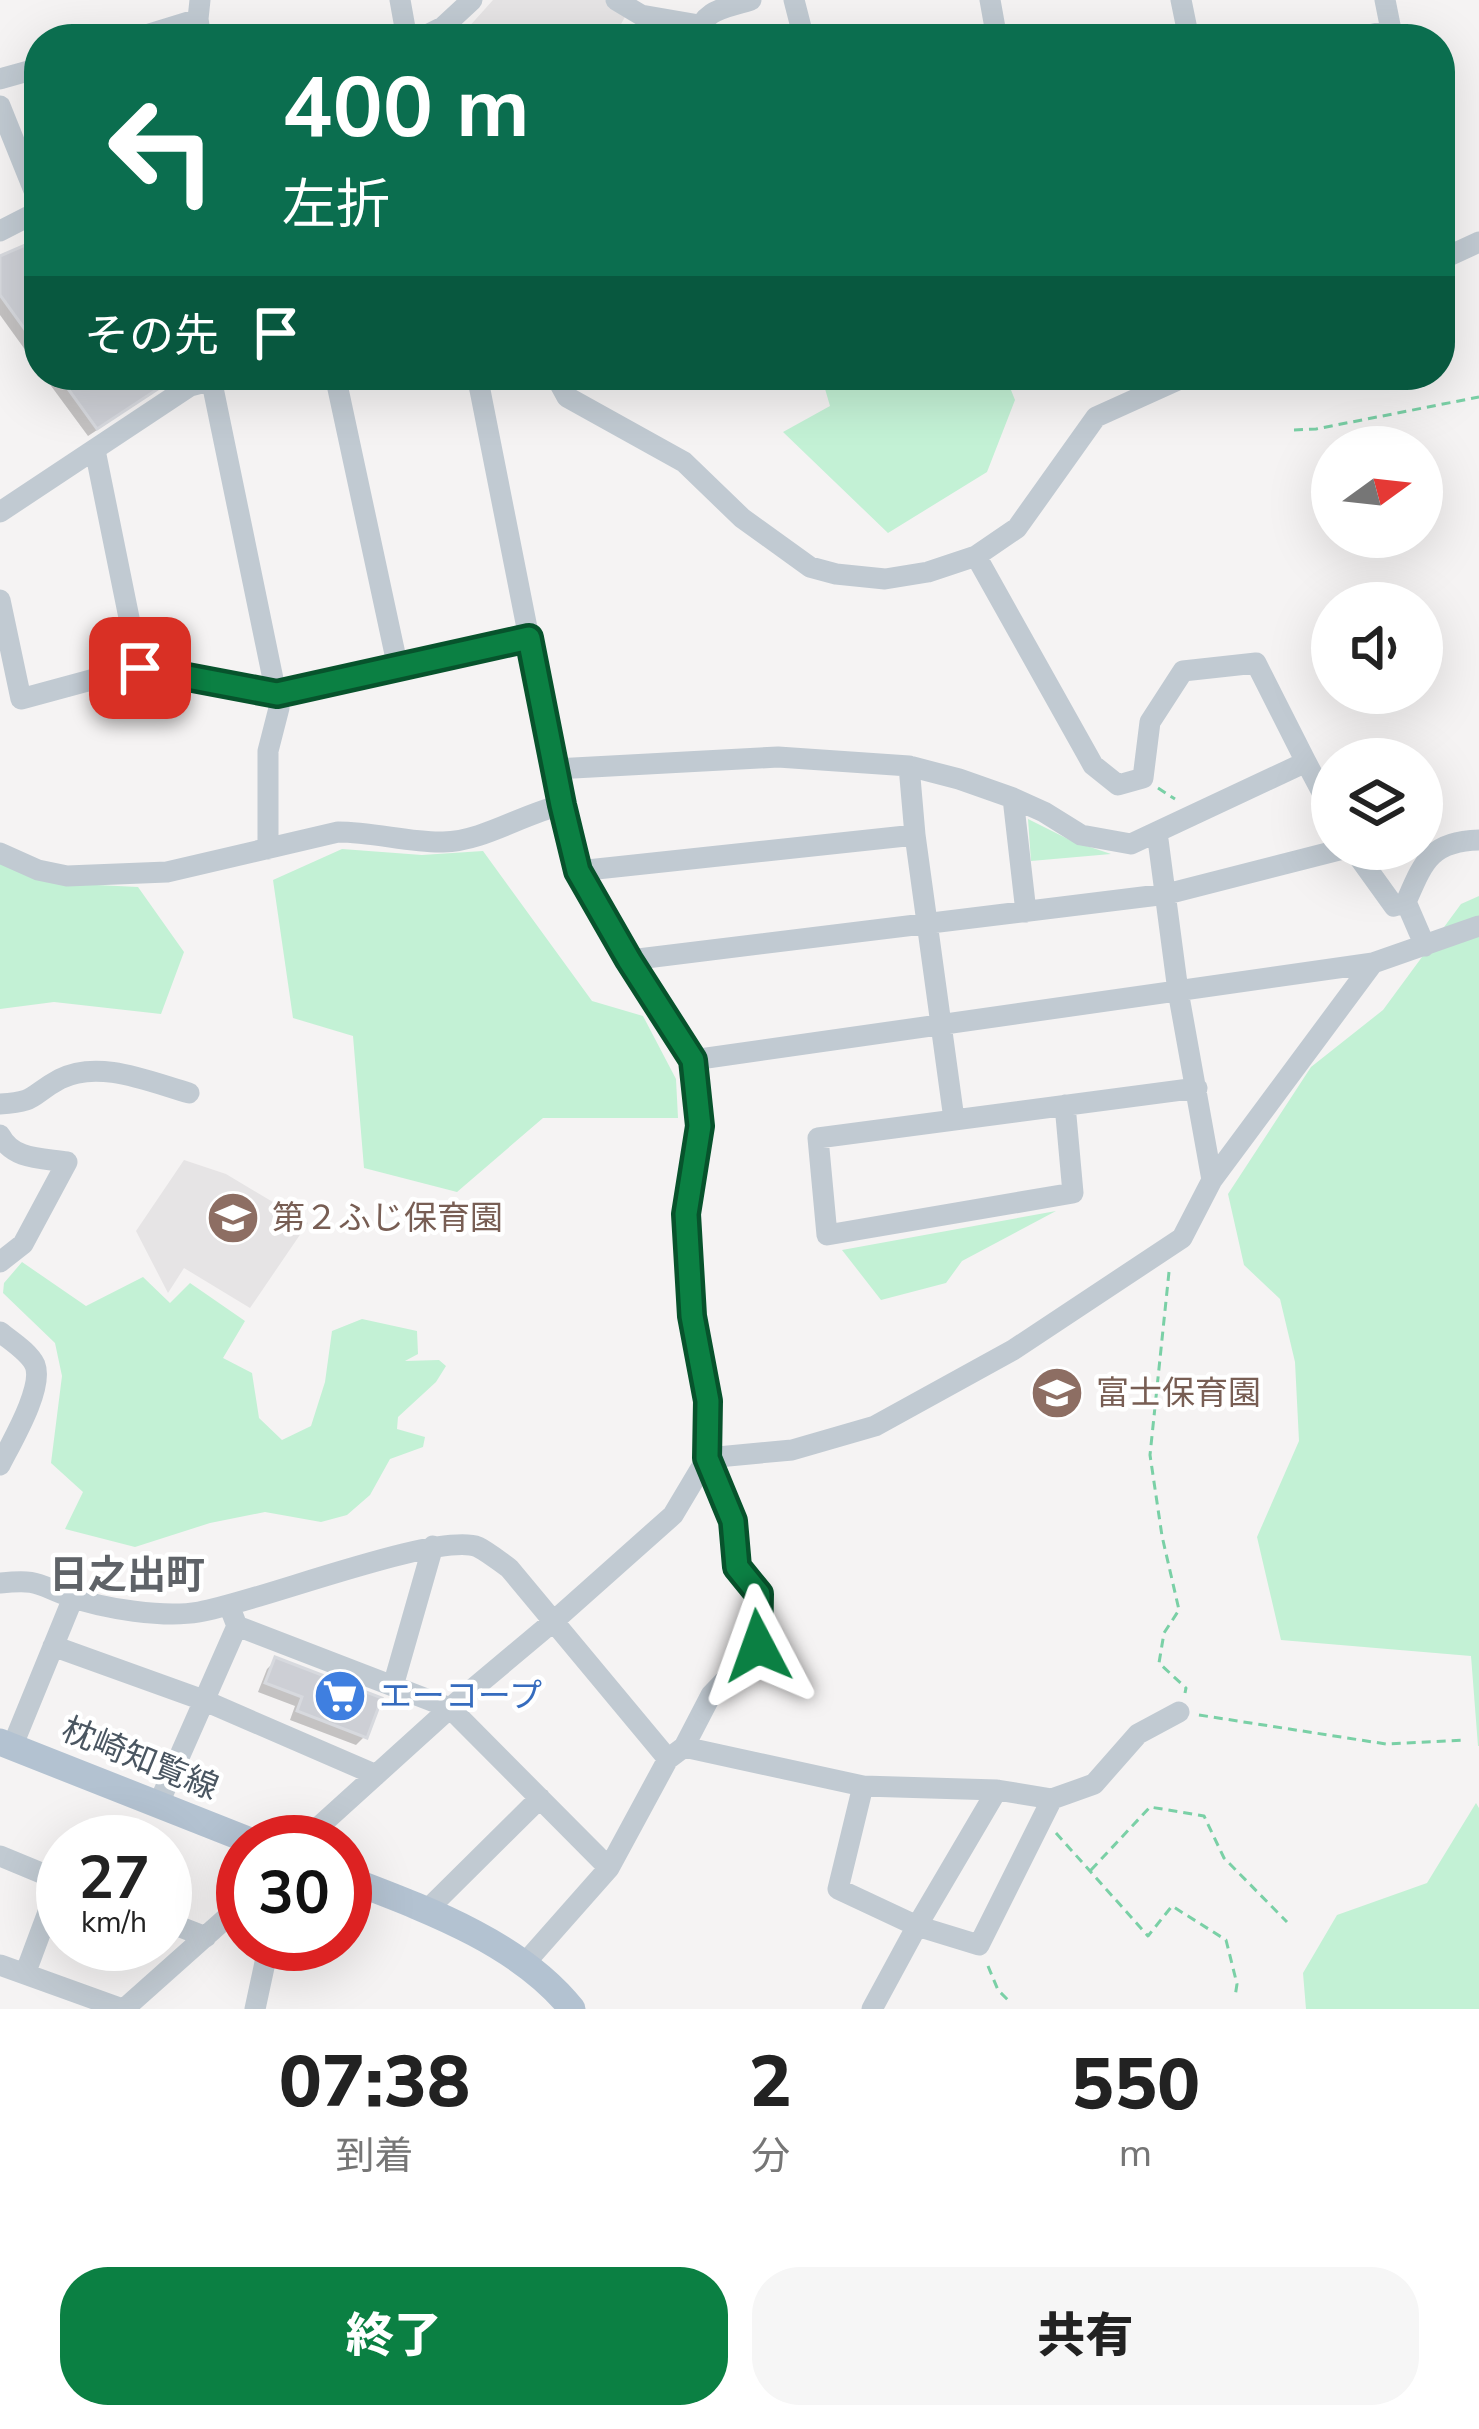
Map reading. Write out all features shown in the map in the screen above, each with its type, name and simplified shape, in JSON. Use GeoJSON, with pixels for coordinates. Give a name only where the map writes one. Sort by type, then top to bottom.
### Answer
{"type":"FeatureCollection","features":[{"type":"Feature","properties":{"kind":"main road","name":"枕崎知覧線"},"geometry":{"type":"LineString","coordinates":[[6,1745],[216,1828]]}},
{"type":"Feature","properties":{"kind":"main road"},"geometry":{"type":"LineString","coordinates":[[372,1888],[428,1910],[525,1963],[558,2003]]}},
{"type":"Feature","properties":{"kind":"street"},"geometry":{"type":"LineString","coordinates":[[447,24],[472,0]]}},
{"type":"Feature","properties":{"kind":"street"},"geometry":{"type":"LineString","coordinates":[[616,0],[641,16],[669,24]]}},
{"type":"Feature","properties":{"kind":"street"},"geometry":{"type":"LineString","coordinates":[[701,24],[707,14],[751,0]]}},
{"type":"Feature","properties":{"kind":"street"},"geometry":{"type":"LineString","coordinates":[[0,106],[24,168]]}},
{"type":"Feature","properties":{"kind":"street"},"geometry":{"type":"LineString","coordinates":[[0,512],[184,390]]}},
{"type":"Feature","properties":{"kind":"street"},"geometry":{"type":"LineString","coordinates":[[223,390],[279,708],[268,751],[268,849]]}},
{"type":"Feature","properties":{"kind":"street"},"geometry":{"type":"LineString","coordinates":[[338,390],[398,668]]}},
{"type":"Feature","properties":{"kind":"street"},"geometry":{"type":"LineString","coordinates":[[480,390],[578,871],[693,1060],[700,1126],[686,1214],[692,1316],[708,1401],[707,1458],[733,1521],[737,1567],[759,1594],[758,1646],[711,1695],[609,1868],[525,1963]]}},
{"type":"Feature","properties":{"kind":"street"},"geometry":{"type":"LineString","coordinates":[[563,390],[567,397],[684,462],[742,518],[810,567],[884,579],[928,572],[976,556],[1016,528],[1096,417],[1156,390]]}},
{"type":"Feature","properties":{"kind":"street"},"geometry":{"type":"LineString","coordinates":[[95,450],[140,668]]}},
{"type":"Feature","properties":{"kind":"street"},"geometry":{"type":"LineString","coordinates":[[976,556],[1093,765],[1118,785],[1143,778],[1150,722],[1184,671],[1256,663],[1311,771]]}},
{"type":"Feature","properties":{"kind":"street"},"geometry":{"type":"LineString","coordinates":[[0,600],[21,699],[140,668],[277,694],[529,638]]}},
{"type":"Feature","properties":{"kind":"street"},"geometry":{"type":"LineString","coordinates":[[555,769],[778,758],[908,766],[1013,799],[1081,835],[1131,844],[1306,762]]}},
{"type":"Feature","properties":{"kind":"street"},"geometry":{"type":"LineString","coordinates":[[908,766],[954,1119]]}},
{"type":"Feature","properties":{"kind":"street"},"geometry":{"type":"LineString","coordinates":[[1013,799],[1026,912]]}},
{"type":"Feature","properties":{"kind":"street"},"geometry":{"type":"LineString","coordinates":[[0,853],[38,870],[67,876],[167,872],[338,832],[443,842],[476,836],[562,805]]}},
{"type":"Feature","properties":{"kind":"street"},"geometry":{"type":"LineString","coordinates":[[1157,832],[1178,991],[1212,1180]]}},
{"type":"Feature","properties":{"kind":"street"},"geometry":{"type":"LineString","coordinates":[[578,871],[915,835]]}},
{"type":"Feature","properties":{"kind":"street"},"geometry":{"type":"LineString","coordinates":[[1425,946],[1406,902],[1425,859],[1457,841],[1479,840]]}},
{"type":"Feature","properties":{"kind":"street"},"geometry":{"type":"LineString","coordinates":[[629,960],[1167,894],[1311,857]]}},
{"type":"Feature","properties":{"kind":"street"},"geometry":{"type":"LineString","coordinates":[[1368,870],[1394,906],[1406,902]]}},
{"type":"Feature","properties":{"kind":"street"},"geometry":{"type":"LineString","coordinates":[[693,1060],[1373,963],[1479,926]]}},
{"type":"Feature","properties":{"kind":"street"},"geometry":{"type":"LineString","coordinates":[[707,1458],[792,1450],[874,1426],[1013,1350],[1182,1238],[1212,1180],[1373,963]]}},
{"type":"Feature","properties":{"kind":"street"},"geometry":{"type":"LineString","coordinates":[[0,1104],[26,1103],[63,1077],[97,1071],[190,1093]]}},
{"type":"Feature","properties":{"kind":"street"},"geometry":{"type":"LineString","coordinates":[[1065,1105],[1073,1193],[827,1234],[818,1138],[954,1119],[1197,1088]]}},
{"type":"Feature","properties":{"kind":"street"},"geometry":{"type":"LineString","coordinates":[[0,1135],[15,1153],[67,1162],[23,1244],[0,1262]]}},
{"type":"Feature","properties":{"kind":"street"},"geometry":{"type":"LineString","coordinates":[[0,1332],[33,1360],[38,1377],[0,1465]]}},
{"type":"Feature","properties":{"kind":"street"},"geometry":{"type":"LineString","coordinates":[[332,1815],[673,1515],[707,1458]]}},
{"type":"Feature","properties":{"kind":"street"},"geometry":{"type":"LineString","coordinates":[[233,1616],[433,1546],[475,1546],[509,1568],[676,1753],[863,1786],[997,1790],[1047,1809]]}},
{"type":"Feature","properties":{"kind":"street"},"geometry":{"type":"LineString","coordinates":[[393,1686],[433,1546]]}},
{"type":"Feature","properties":{"kind":"street"},"geometry":{"type":"LineString","coordinates":[[0,1583],[32,1580],[73,1598],[153,1612],[233,1616],[450,1708],[609,1868]]}},
{"type":"Feature","properties":{"kind":"street"},"geometry":{"type":"LineString","coordinates":[[6,1745],[73,1598]]}},
{"type":"Feature","properties":{"kind":"street"},"geometry":{"type":"LineString","coordinates":[[158,1805],[233,1616]]}},
{"type":"Feature","properties":{"kind":"street"},"geometry":{"type":"LineString","coordinates":[[53,1646],[203,1700],[376,1775]]}},
{"type":"Feature","properties":{"kind":"street"},"geometry":{"type":"LineString","coordinates":[[863,1786],[838,1889],[917,1926],[980,1945],[1047,1809],[1094,1784],[1138,1734],[1179,1712]]}},
{"type":"Feature","properties":{"kind":"street"},"geometry":{"type":"LineString","coordinates":[[872,2009],[997,1790]]}},
{"type":"Feature","properties":{"kind":"street"},"geometry":{"type":"LineString","coordinates":[[428,1910],[540,1798]]}},
{"type":"Feature","properties":{"kind":"street"},"geometry":{"type":"LineString","coordinates":[[0,1856],[36,1871]]}},
{"type":"Feature","properties":{"kind":"street"},"geometry":{"type":"LineString","coordinates":[[0,1965],[123,2009],[216,1927]]}},
{"type":"Feature","properties":{"kind":"street"},"geometry":{"type":"LineString","coordinates":[[192,1931],[206,1936]]}},
{"type":"Feature","properties":{"kind":"street"},"geometry":{"type":"LineString","coordinates":[[25,1975],[36,1946]]}},
{"type":"Feature","properties":{"kind":"street"},"geometry":{"type":"LineString","coordinates":[[255,2009],[263,1971]]}},
{"type":"Feature","properties":{"kind":"path"},"geometry":{"type":"LineString","coordinates":[[1294,430],[1479,397]]}},
{"type":"Feature","properties":{"kind":"path"},"geometry":{"type":"LineString","coordinates":[[1143,778],[1197,812]]}},
{"type":"Feature","properties":{"kind":"path"},"geometry":{"type":"LineString","coordinates":[[1172,1244],[1150,1455],[1179,1610],[1164,1633],[1159,1664],[1186,1688],[1179,1712],[1386,1744],[1464,1740]]}},
{"type":"Feature","properties":{"kind":"path"},"geometry":{"type":"LineString","coordinates":[[1090,1871],[1150,1808],[1204,1816],[1224,1858],[1288,1922]]}},
{"type":"Feature","properties":{"kind":"path"},"geometry":{"type":"LineString","coordinates":[[1047,1809],[1090,1871],[1148,1936],[1172,1906],[1226,1940],[1237,1984],[1234,1997]]}},
{"type":"Feature","properties":{"kind":"path"},"geometry":{"type":"LineString","coordinates":[[980,1945],[998,1990],[1008,2000]]}},
{"type":"Feature","properties":{"kind":"shaded area"},"geometry":{"type":"Polygon","coordinates":[[[493,0],[605,0],[627,13],[621,24],[471,24],[493,0]]]}},
{"type":"Feature","properties":{"kind":"shaded area"},"geometry":{"type":"Polygon","coordinates":[[[184,1160],[226,1174],[308,1223],[250,1308],[184,1268],[168,1293],[136,1231],[184,1160]]]}},
{"type":"Feature","properties":{"kind":"green space"},"geometry":{"type":"Polygon","coordinates":[[[825,390],[1011,390],[1015,400],[987,472],[888,533],[783,432],[830,406],[825,390]]]}},
{"type":"Feature","properties":{"kind":"green space"},"geometry":{"type":"Polygon","coordinates":[[[1028,819],[1072,841],[1111,854],[1031,861],[1028,819]]]}},
{"type":"Feature","properties":{"kind":"green space"},"geometry":{"type":"Polygon","coordinates":[[[342,849],[422,855],[483,851],[592,1001],[643,1016],[676,1079],[678,1118],[543,1118],[457,1192],[364,1168],[353,1036],[293,1018],[273,880],[342,849]]]}},
{"type":"Feature","properties":{"kind":"green space"},"geometry":{"type":"Polygon","coordinates":[[[0,859],[56,883],[138,887],[184,952],[161,1014],[54,1002],[0,1009],[0,859]]]}},
{"type":"Feature","properties":{"kind":"green space"},"geometry":{"type":"Polygon","coordinates":[[[1479,896],[1478,1746],[1471,1656],[1281,1640],[1257,1537],[1299,1441],[1295,1362],[1280,1299],[1244,1265],[1228,1194],[1311,1067],[1383,1010],[1461,904],[1479,896]]]}},
{"type":"Feature","properties":{"kind":"green space"},"geometry":{"type":"Polygon","coordinates":[[[1056,1211],[962,1261],[946,1283],[881,1300],[842,1250],[1056,1211]]]}},
{"type":"Feature","properties":{"kind":"green space"},"geometry":{"type":"Polygon","coordinates":[[[22,1262],[86,1306],[143,1277],[170,1303],[190,1283],[245,1321],[223,1358],[252,1373],[259,1418],[282,1440],[311,1426],[325,1382],[332,1331],[362,1319],[417,1331],[418,1354],[405,1361],[439,1360],[446,1366],[436,1382],[398,1417],[397,1429],[425,1437],[423,1447],[390,1459],[370,1495],[347,1515],[321,1522],[265,1512],[210,1523],[135,1547],[65,1529],[83,1492],[51,1463],[62,1376],[55,1343],[3,1293],[4,1283],[22,1262]]]}},
{"type":"Feature","properties":{"kind":"green space"},"geometry":{"type":"Polygon","coordinates":[[[1476,1803],[1479,2009],[1306,2009],[1303,1973],[1337,1915],[1427,1883],[1476,1803]]]}},
{"type":"Feature","properties":{"kind":"building"},"geometry":{"type":"Polygon","coordinates":[[[24,246],[24,328],[0,295],[0,256],[24,246]]]}},
{"type":"Feature","properties":{"kind":"building"},"geometry":{"type":"Polygon","coordinates":[[[69,390],[156,390],[97,429],[69,390]]]}},
{"type":"Feature","properties":{"kind":"building","name":"エーコープ"},"geometry":{"type":"Polygon","coordinates":[[[275,1657],[382,1698],[367,1738],[297,1711],[302,1697],[265,1683],[275,1657]]]}},
{"type":"Feature","properties":{"kind":"place","name":"第２ふじ保育園"},"geometry":{"type":"Point","coordinates":[233,1218]}},
{"type":"Feature","properties":{"kind":"place","name":"富士保育園"},"geometry":{"type":"Point","coordinates":[1057,1393]}},
{"type":"Feature","properties":{"kind":"place","name":"エーコープ"},"geometry":{"type":"Point","coordinates":[340,1696]}},
{"type":"Feature","properties":{"kind":"district","name":"日之出町"},"geometry":{"type":"Point","coordinates":[127,1575]}},
{"type":"Feature","properties":{"kind":"route"},"geometry":{"type":"LineString","coordinates":[[140,668],[277,694],[529,638],[578,871],[693,1060],[700,1126],[686,1214],[692,1316],[708,1401],[707,1458],[733,1521],[737,1567],[759,1594],[758,1646]]}}]}
